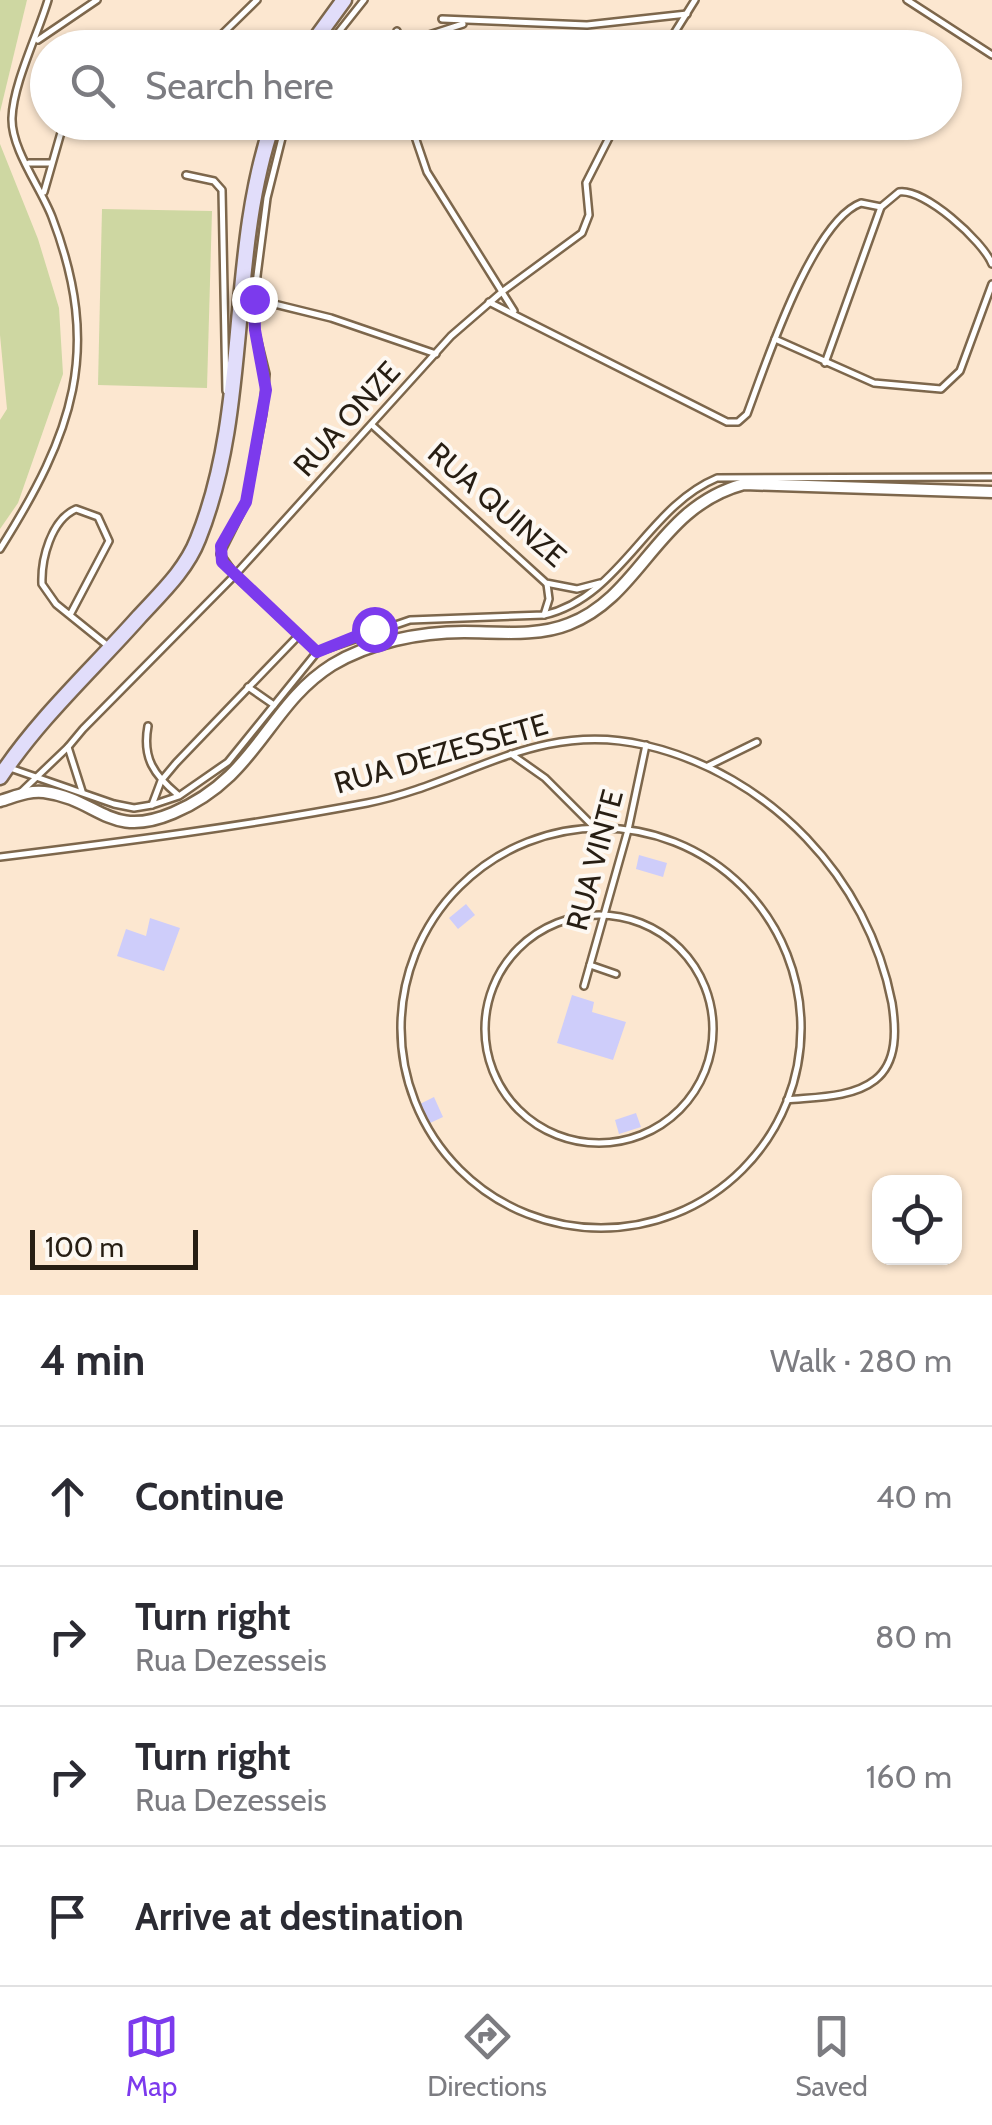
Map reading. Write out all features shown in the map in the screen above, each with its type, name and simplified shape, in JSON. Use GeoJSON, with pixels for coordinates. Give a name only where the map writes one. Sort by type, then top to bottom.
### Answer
{"type":"FeatureCollection","features":[{"type":"Feature","properties":{"kind":"street"},"geometry":{"type":"LineString","coordinates":[[322,30],[344,0]]}},
{"type":"Feature","properties":{"kind":"street"},"geometry":{"type":"LineString","coordinates":[[3,772],[178,574],[199,539],[228,404],[256,186],[268,140]]}},
{"type":"Feature","properties":{"kind":"street"},"geometry":{"type":"LineString","coordinates":[[0,801],[48,792],[118,824],[152,822],[177,812],[200,801],[238,771],[301,693],[331,666],[354,654],[421,636],[546,630],[570,624],[610,597],[685,513],[720,491],[744,484],[992,492]]}},
{"type":"Feature","properties":{"kind":"lane"},"geometry":{"type":"LineString","coordinates":[[40,30],[48,0]]}},
{"type":"Feature","properties":{"kind":"lane"},"geometry":{"type":"LineString","coordinates":[[52,30],[98,0]]}},
{"type":"Feature","properties":{"kind":"lane"},"geometry":{"type":"LineString","coordinates":[[227,30],[258,0]]}},
{"type":"Feature","properties":{"kind":"lane"},"geometry":{"type":"LineString","coordinates":[[340,30],[364,0]]}},
{"type":"Feature","properties":{"kind":"lane"},"geometry":{"type":"LineString","coordinates":[[677,30],[696,0]]}},
{"type":"Feature","properties":{"kind":"lane"},"geometry":{"type":"LineString","coordinates":[[906,0],[953,30]]}},
{"type":"Feature","properties":{"kind":"lane"},"geometry":{"type":"LineString","coordinates":[[442,19],[587,26],[687,14]]}},
{"type":"Feature","properties":{"kind":"lane"},"geometry":{"type":"LineString","coordinates":[[448,30],[471,22]]}},
{"type":"Feature","properties":{"kind":"lane"},"geometry":{"type":"LineString","coordinates":[[962,36],[992,55]]}},
{"type":"Feature","properties":{"kind":"lane"},"geometry":{"type":"LineString","coordinates":[[0,550],[55,452],[76,386],[75,300],[44,195],[11,121],[30,62]]}},
{"type":"Feature","properties":{"kind":"lane"},"geometry":{"type":"LineString","coordinates":[[44,195],[58,140]]}},
{"type":"Feature","properties":{"kind":"lane"},"geometry":{"type":"LineString","coordinates":[[282,140],[267,198],[254,299],[255,330],[266,390],[246,502],[221,546],[222,562],[317,652]]}},
{"type":"Feature","properties":{"kind":"lane"},"geometry":{"type":"LineString","coordinates":[[416,140],[428,172],[514,311]]}},
{"type":"Feature","properties":{"kind":"lane","name":"RUA ONZE"},"geometry":{"type":"LineString","coordinates":[[19,795],[234,576],[436,354],[503,290],[582,233],[588,215],[586,183],[608,140]]}},
{"type":"Feature","properties":{"kind":"lane"},"geometry":{"type":"LineString","coordinates":[[29,163],[51,162]]}},
{"type":"Feature","properties":{"kind":"lane"},"geometry":{"type":"LineString","coordinates":[[186,175],[214,181],[222,190],[222,359],[228,404]]}},
{"type":"Feature","properties":{"kind":"lane"},"geometry":{"type":"LineString","coordinates":[[825,364],[882,207],[898,192],[912,192],[978,240],[992,264]]}},
{"type":"Feature","properties":{"kind":"lane"},"geometry":{"type":"LineString","coordinates":[[489,302],[514,311],[733,423],[747,414],[797,289],[836,223],[862,204],[882,207]]}},
{"type":"Feature","properties":{"kind":"lane"},"geometry":{"type":"LineString","coordinates":[[775,339],[874,383],[928,390],[948,385],[960,371],[992,284]]}},
{"type":"Feature","properties":{"kind":"lane"},"geometry":{"type":"LineString","coordinates":[[254,299],[330,318],[436,354]]}},
{"type":"Feature","properties":{"kind":"lane","name":"RUA QUINZE"},"geometry":{"type":"LineString","coordinates":[[372,425],[546,582],[578,590],[603,582]]}},
{"type":"Feature","properties":{"kind":"lane"},"geometry":{"type":"LineString","coordinates":[[3,772],[34,776],[134,808],[179,796],[228,762],[317,652],[410,620],[544,615],[576,604],[603,582],[686,495],[717,478],[992,477]]}},
{"type":"Feature","properties":{"kind":"lane"},"geometry":{"type":"LineString","coordinates":[[70,616],[110,541],[98,517],[76,509],[60,519],[42,574],[46,594],[70,616],[110,648]]}},
{"type":"Feature","properties":{"kind":"lane"},"geometry":{"type":"LineString","coordinates":[[544,615],[549,599],[546,582]]}},
{"type":"Feature","properties":{"kind":"lane"},"geometry":{"type":"LineString","coordinates":[[152,805],[161,781],[299,636]]}},
{"type":"Feature","properties":{"kind":"lane"},"geometry":{"type":"LineString","coordinates":[[248,687],[274,705]]}},
{"type":"Feature","properties":{"kind":"lane"},"geometry":{"type":"LineString","coordinates":[[148,726],[146,755],[161,781],[179,796]]}},
{"type":"Feature","properties":{"kind":"lane","name":"RUA DEZESSETE"},"geometry":{"type":"LineString","coordinates":[[0,858],[370,802],[508,753],[606,739],[646,745],[708,766],[791,824],[832,863],[856,899],[888,983],[895,1043],[883,1072],[858,1089],[787,1100]]}},
{"type":"Feature","properties":{"kind":"lane"},"geometry":{"type":"LineString","coordinates":[[708,766],[758,742]]}},
{"type":"Feature","properties":{"kind":"lane","name":"RUA VINTE"},"geometry":{"type":"LineString","coordinates":[[584,986],[628,830],[646,745]]}},
{"type":"Feature","properties":{"kind":"lane"},"geometry":{"type":"LineString","coordinates":[[68,747],[82,791]]}},
{"type":"Feature","properties":{"kind":"lane"},"geometry":{"type":"LineString","coordinates":[[508,753],[545,778],[595,828]]}},
{"type":"Feature","properties":{"kind":"lane"},"geometry":{"type":"LineString","coordinates":[[595,828],[628,830],[697,852],[753,897],[774,926],[798,994],[801,1030],[787,1100],[754,1158],[730,1181],[688,1208],[641,1224],[575,1227],[511,1208],[470,1181],[436,1144],[408,1085],[401,1052],[405,986],[429,925],[449,898],[500,856],[562,832],[595,828]]}},
{"type":"Feature","properties":{"kind":"lane"},"geometry":{"type":"LineString","coordinates":[[604,914],[647,925],[684,950],[701,975],[712,1003],[714,1033],[702,1076],[677,1113],[652,1130],[624,1140],[594,1144],[551,1132],[514,1107],[492,1068],[484,1024],[496,981],[521,944],[546,927],[574,916],[604,914]]}},
{"type":"Feature","properties":{"kind":"lane"},"geometry":{"type":"LineString","coordinates":[[590,965],[616,974]]}},
{"type":"Feature","properties":{"kind":"green space"},"geometry":{"type":"Polygon","coordinates":[[[0,0],[27,0],[0,112],[0,0]]]}},
{"type":"Feature","properties":{"kind":"green space"},"geometry":{"type":"Polygon","coordinates":[[[0,144],[38,239],[59,308],[63,374],[18,503],[0,529],[0,420],[7,409],[0,335],[0,144]]]}},
{"type":"Feature","properties":{"kind":"green space"},"geometry":{"type":"Polygon","coordinates":[[[102,209],[212,211],[207,388],[98,385],[102,209]]]}},
{"type":"Feature","properties":{"kind":"building"},"geometry":{"type":"Polygon","coordinates":[[[639,855],[667,863],[663,877],[636,869],[639,855]]]}},
{"type":"Feature","properties":{"kind":"building"},"geometry":{"type":"Polygon","coordinates":[[[466,904],[475,915],[458,929],[449,918],[466,904]]]}},
{"type":"Feature","properties":{"kind":"building"},"geometry":{"type":"Polygon","coordinates":[[[150,918],[180,928],[164,971],[117,956],[126,929],[146,936],[150,918]]]}},
{"type":"Feature","properties":{"kind":"building"},"geometry":{"type":"Polygon","coordinates":[[[572,995],[594,1002],[592,1012],[626,1022],[613,1060],[557,1043],[572,995]]]}},
{"type":"Feature","properties":{"kind":"building"},"geometry":{"type":"Polygon","coordinates":[[[434,1097],[443,1117],[430,1123],[420,1104],[434,1097]]]}},
{"type":"Feature","properties":{"kind":"building"},"geometry":{"type":"Polygon","coordinates":[[[636,1113],[641,1127],[619,1134],[615,1120],[636,1113]]]}},
{"type":"Feature","properties":{"kind":"route"},"geometry":{"type":"LineString","coordinates":[[254,299],[255,330],[266,390],[246,502],[221,546],[222,562],[317,652],[374,629]]}}]}
